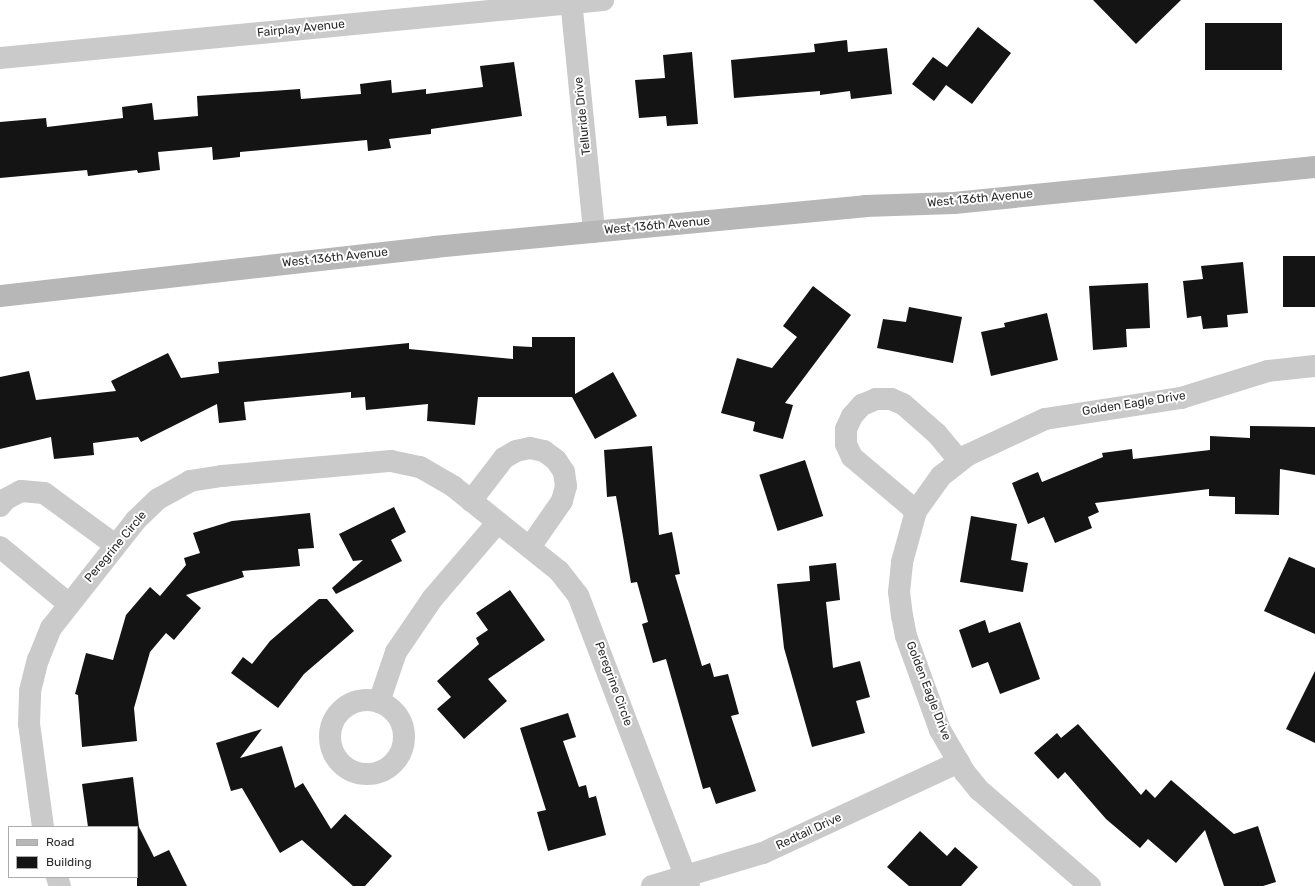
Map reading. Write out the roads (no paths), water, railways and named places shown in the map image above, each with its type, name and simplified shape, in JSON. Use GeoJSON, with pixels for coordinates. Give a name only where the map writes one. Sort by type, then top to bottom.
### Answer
{"type":"FeatureCollection","features":[{"type":"Feature","properties":{"kind":"main road","name":"West 136th Avenue"},"geometry":{"type":"LineString","coordinates":[[0,296],[426,248],[865,206],[954,203],[1315,167]]}},
{"type":"Feature","properties":{"kind":"street","name":"Fairplay Avenue"},"geometry":{"type":"LineString","coordinates":[[0,58],[571,1],[603,0]]}},
{"type":"Feature","properties":{"kind":"street","name":"Telluride Drive"},"geometry":{"type":"LineString","coordinates":[[571,1],[594,232]]}},
{"type":"Feature","properties":{"kind":"street","name":"Golden Eagle Drive"},"geometry":{"type":"LineString","coordinates":[[1090,886],[979,790],[959,762],[940,730],[906,636],[899,592],[902,562],[916,511],[940,476],[960,460],[1018,430],[1045,419],[1182,398],[1268,371],[1315,366]]}},
{"type":"Feature","properties":{"kind":"street"},"geometry":{"type":"LineString","coordinates":[[916,511],[852,457],[846,444],[846,429],[852,416],[862,405],[876,399],[891,399],[903,404],[937,434],[960,460]]}},
{"type":"Feature","properties":{"kind":"street"},"geometry":{"type":"LineString","coordinates":[[471,501],[504,458],[516,450],[530,448],[544,451],[556,460],[564,472],[566,486],[562,501],[530,547]]}},
{"type":"Feature","properties":{"kind":"street","name":"Peregrine Circle"},"geometry":{"type":"LineString","coordinates":[[43,826],[29,724],[30,691],[38,660],[51,628],[136,520],[158,499],[190,481],[222,476],[391,461],[420,467],[434,474],[471,501],[559,571],[578,595],[687,881]]}},
{"type":"Feature","properties":{"kind":"street"},"geometry":{"type":"LineString","coordinates":[[0,506],[6,499],[20,491],[44,493],[115,546]]}},
{"type":"Feature","properties":{"kind":"street"},"geometry":{"type":"LineString","coordinates":[[379,702],[396,652],[432,599],[498,522]]}},
{"type":"Feature","properties":{"kind":"street"},"geometry":{"type":"LineString","coordinates":[[0,547],[69,604]]}},
{"type":"Feature","properties":{"kind":"street","name":"Redtail Drive"},"geometry":{"type":"LineString","coordinates":[[652,886],[687,881],[763,853],[959,762]]}}]}
